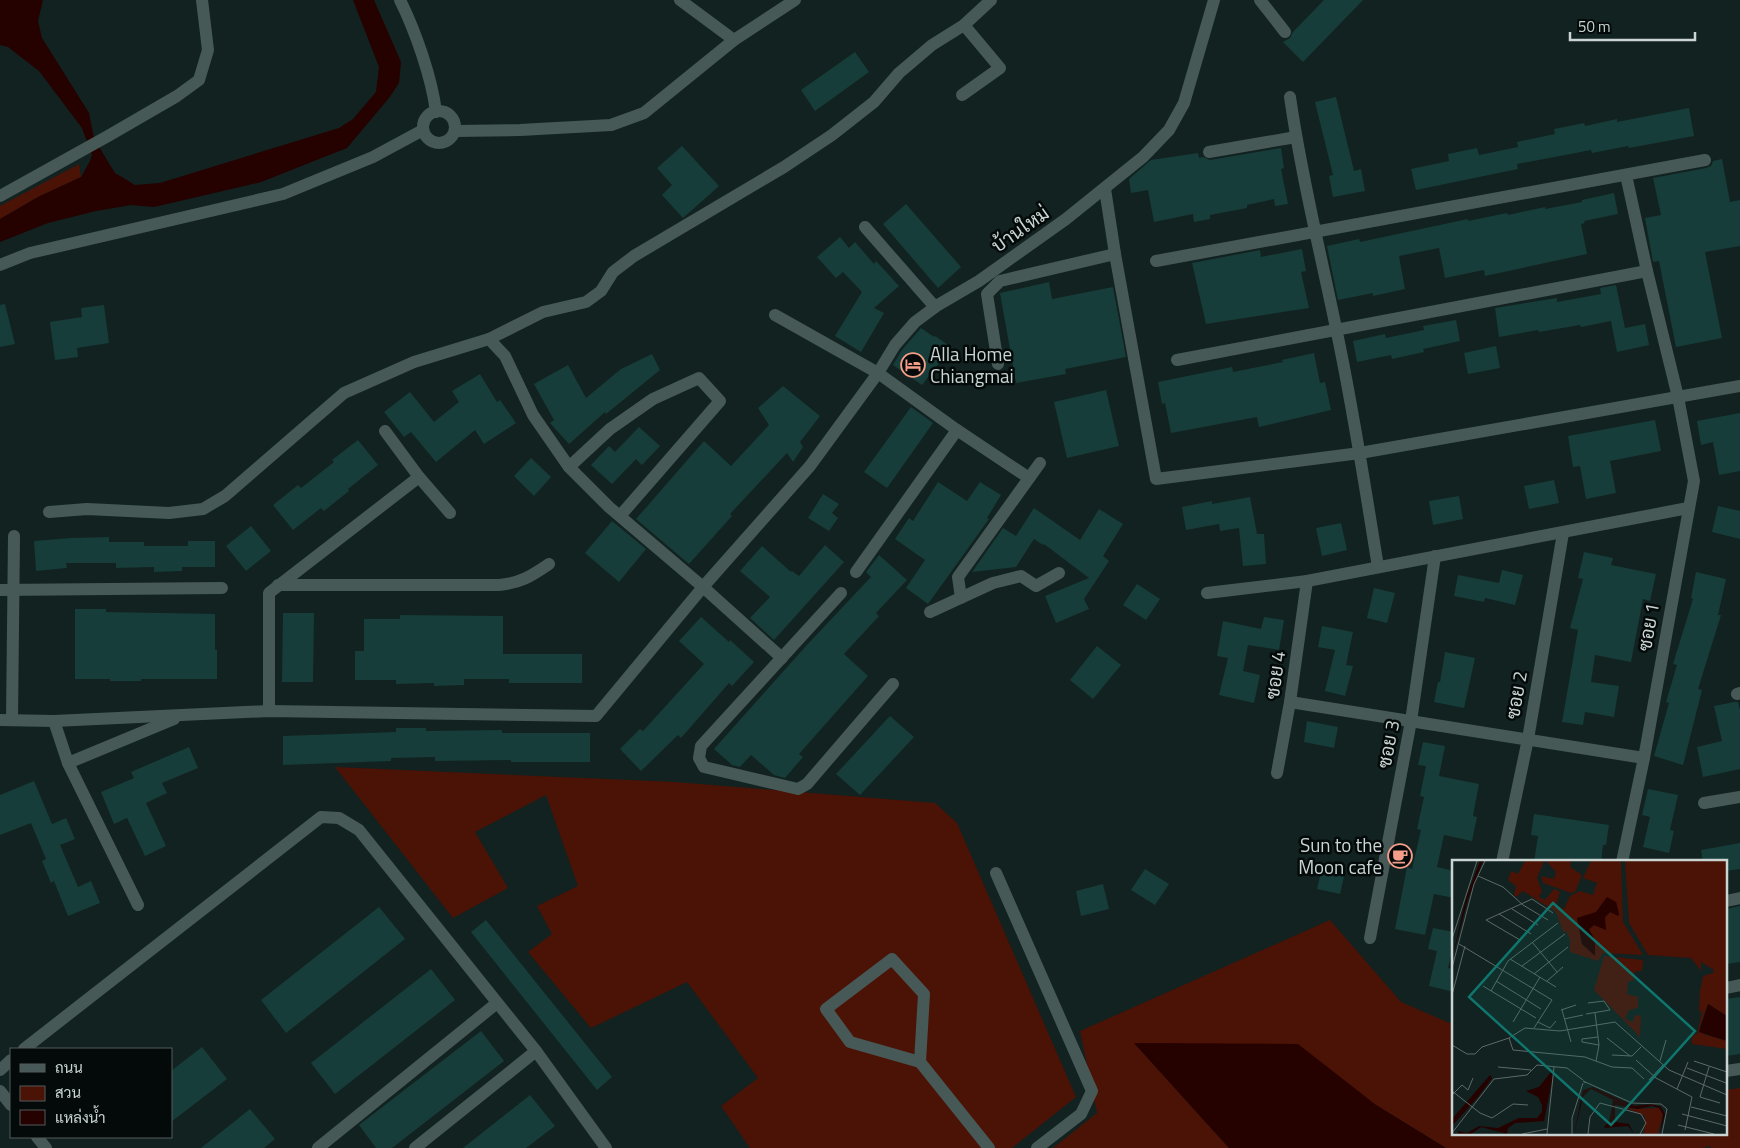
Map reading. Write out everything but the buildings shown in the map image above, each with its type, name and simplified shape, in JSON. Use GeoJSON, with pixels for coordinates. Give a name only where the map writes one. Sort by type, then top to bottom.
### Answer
{"type":"FeatureCollection","features":[{"type":"Feature","properties":{"kind":"street"},"geometry":{"type":"LineString","coordinates":[[0,196],[177,96],[199,80],[208,50],[202,0]]}},
{"type":"Feature","properties":{"kind":"street"},"geometry":{"type":"LineString","coordinates":[[400,0],[409,18],[434,95],[436,112]]}},
{"type":"Feature","properties":{"kind":"street"},"geometry":{"type":"LineString","coordinates":[[680,0],[734,40]]}},
{"type":"Feature","properties":{"kind":"street"},"geometry":{"type":"LineString","coordinates":[[455,131],[611,125],[644,113],[734,40],[795,0]]}},
{"type":"Feature","properties":{"kind":"street"},"geometry":{"type":"LineString","coordinates":[[49,512],[87,509],[169,513],[203,508],[224,496],[344,393],[414,362],[489,339],[543,312],[586,302],[601,291],[614,272],[634,256],[784,167],[832,135],[874,102],[899,73],[932,45],[964,26],[991,0]]}},
{"type":"Feature","properties":{"kind":"street","name":"บ้านใหม่"},"geometry":{"type":"LineString","coordinates":[[269,711],[596,716],[703,587],[810,466],[878,372],[895,345],[915,322],[935,307],[979,281],[1066,219],[1143,157],[1169,130],[1184,102],[1214,0]]}},
{"type":"Feature","properties":{"kind":"street"},"geometry":{"type":"LineString","coordinates":[[1260,0],[1284,32]]}},
{"type":"Feature","properties":{"kind":"street"},"geometry":{"type":"LineString","coordinates":[[962,95],[1000,68],[964,26]]}},
{"type":"Feature","properties":{"kind":"street"},"geometry":{"type":"LineString","coordinates":[[1290,96],[1296,137],[1360,453],[1378,567]]}},
{"type":"Feature","properties":{"kind":"street"},"geometry":{"type":"LineString","coordinates":[[436,112],[442,112],[452,118],[455,124],[455,131],[448,141],[442,143],[430,140],[424,130],[426,118],[436,112]]}},
{"type":"Feature","properties":{"kind":"street"},"geometry":{"type":"LineString","coordinates":[[0,265],[30,253],[283,194],[373,157],[424,130]]}},
{"type":"Feature","properties":{"kind":"street"},"geometry":{"type":"LineString","coordinates":[[1209,152],[1296,137]]}},
{"type":"Feature","properties":{"kind":"street"},"geometry":{"type":"LineString","coordinates":[[1156,260],[1705,160]]}},
{"type":"Feature","properties":{"kind":"street","name":"ซอย 1"},"geometry":{"type":"LineString","coordinates":[[1622,860],[1644,758],[1694,481],[1678,397],[1626,175]]}},
{"type":"Feature","properties":{"kind":"street"},"geometry":{"type":"LineString","coordinates":[[1105,189],[1156,479],[1360,453],[1740,386]]}},
{"type":"Feature","properties":{"kind":"street"},"geometry":{"type":"LineString","coordinates":[[865,227],[935,307]]}},
{"type":"Feature","properties":{"kind":"street"},"geometry":{"type":"LineString","coordinates":[[998,364],[987,294],[1000,281],[1115,254]]}},
{"type":"Feature","properties":{"kind":"street"},"geometry":{"type":"LineString","coordinates":[[1177,360],[1647,271]]}},
{"type":"Feature","properties":{"kind":"street"},"geometry":{"type":"LineString","coordinates":[[775,315],[878,372],[957,430],[1029,478]]}},
{"type":"Feature","properties":{"kind":"street"},"geometry":{"type":"LineString","coordinates":[[489,339],[505,356],[533,415],[569,467],[609,507],[703,587],[782,658]]}},
{"type":"Feature","properties":{"kind":"street"},"geometry":{"type":"LineString","coordinates":[[569,467],[610,429],[653,399],[699,378],[720,401],[620,516]]}},
{"type":"Feature","properties":{"kind":"street"},"geometry":{"type":"LineString","coordinates":[[856,572],[957,430]]}},
{"type":"Feature","properties":{"kind":"street"},"geometry":{"type":"LineString","coordinates":[[385,431],[450,514]]}},
{"type":"Feature","properties":{"kind":"street"},"geometry":{"type":"LineString","coordinates":[[961,598],[958,577],[1040,463]]}},
{"type":"Feature","properties":{"kind":"street"},"geometry":{"type":"LineString","coordinates":[[14,536],[14,590],[6,720],[54,722],[269,711],[269,593],[420,477]]}},
{"type":"Feature","properties":{"kind":"street"},"geometry":{"type":"LineString","coordinates":[[1208,592],[1307,581],[1688,508]]}},
{"type":"Feature","properties":{"kind":"street","name":"ซอย 2"},"geometry":{"type":"LineString","coordinates":[[1502,860],[1528,739],[1563,533]]}},
{"type":"Feature","properties":{"kind":"street","name":"ซอย 3"},"geometry":{"type":"LineString","coordinates":[[1370,938],[1411,721],[1435,556]]}},
{"type":"Feature","properties":{"kind":"street"},"geometry":{"type":"LineString","coordinates":[[278,585],[514,584],[527,579],[549,564]]}},
{"type":"Feature","properties":{"kind":"street"},"geometry":{"type":"LineString","coordinates":[[930,612],[993,583],[1021,576],[1036,586],[1059,573]]}},
{"type":"Feature","properties":{"kind":"street","name":"ซอย 4"},"geometry":{"type":"LineString","coordinates":[[1277,773],[1290,702],[1307,581]]}},
{"type":"Feature","properties":{"kind":"street"},"geometry":{"type":"LineString","coordinates":[[0,590],[222,588]]}},
{"type":"Feature","properties":{"kind":"street"},"geometry":{"type":"LineString","coordinates":[[842,593],[701,746],[699,758],[704,767],[798,789],[807,784],[893,684]]}},
{"type":"Feature","properties":{"kind":"street"},"geometry":{"type":"LineString","coordinates":[[1290,702],[1644,758]]}},
{"type":"Feature","properties":{"kind":"street"},"geometry":{"type":"LineString","coordinates":[[68,763],[182,716]]}},
{"type":"Feature","properties":{"kind":"street"},"geometry":{"type":"LineString","coordinates":[[54,722],[68,763],[138,905]]}},
{"type":"Feature","properties":{"kind":"street"},"geometry":{"type":"LineString","coordinates":[[1704,803],[1740,797]]}},
{"type":"Feature","properties":{"kind":"street"},"geometry":{"type":"LineString","coordinates":[[25,1048],[321,817],[339,818],[359,830],[536,1051],[606,1148]]}},
{"type":"Feature","properties":{"kind":"street"},"geometry":{"type":"LineString","coordinates":[[996,872],[1092,1091],[1081,1114],[1037,1148]]}},
{"type":"Feature","properties":{"kind":"street"},"geometry":{"type":"LineString","coordinates":[[920,1062],[924,994],[892,959],[826,1009],[850,1042],[920,1062],[989,1148]]}},
{"type":"Feature","properties":{"kind":"street"},"geometry":{"type":"LineString","coordinates":[[318,1148],[497,1003]]}},
{"type":"Feature","properties":{"kind":"street"},"geometry":{"type":"LineString","coordinates":[[415,1148],[536,1051]]}},
{"type":"Feature","properties":{"kind":"street"},"geometry":{"type":"LineString","coordinates":[[0,1070],[10,1061]]}},
{"type":"Feature","properties":{"kind":"street"},"geometry":{"type":"LineString","coordinates":[[0,1091],[10,1104]]}},
{"type":"Feature","properties":{"kind":"street"},"geometry":{"type":"LineString","coordinates":[[38,1138],[46,1148]]}},
{"type":"Feature","properties":{"kind":"green space"},"geometry":{"type":"Polygon","coordinates":[[[79,164],[81,177],[38,197],[0,219],[0,206],[79,164]]]}},
{"type":"Feature","properties":{"kind":"green space"},"geometry":{"type":"Polygon","coordinates":[[[335,767],[675,782],[935,803],[957,823],[1076,1097],[1012,1148],[750,1148],[721,1106],[758,1078],[687,982],[591,1028],[528,952],[552,934],[537,906],[578,886],[546,795],[475,832],[508,888],[453,918],[335,767]]]}},
{"type":"Feature","properties":{"kind":"green space"},"geometry":{"type":"Polygon","coordinates":[[[1330,920],[1401,1002],[1452,1024],[1452,1136],[1728,1136],[1728,1090],[1740,1088],[1740,1148],[1711,1148],[1710,1146],[1703,1148],[1446,1148],[1376,1105],[1135,1044],[1229,1148],[1053,1148],[1097,1113],[1080,1031],[1330,920]]]}},
{"type":"Feature","properties":{"kind":"water"},"geometry":{"type":"Polygon","coordinates":[[[0,0],[43,0],[38,21],[42,38],[89,113],[94,138],[115,173],[135,185],[160,183],[339,128],[353,119],[376,92],[379,67],[353,0],[374,0],[401,62],[399,83],[389,98],[347,148],[261,182],[154,207],[131,205],[96,211],[48,223],[0,242],[0,219],[38,197],[81,177],[92,155],[82,128],[39,71],[8,47],[0,45],[0,0]]]}},
{"type":"Feature","properties":{"kind":"water"},"geometry":{"type":"Polygon","coordinates":[[[1134,1043],[1298,1044],[1376,1105],[1446,1148],[1229,1148],[1134,1043]]]}},
{"type":"Feature","properties":{"kind":"place","name":"Alla Home Chiangmai"},"geometry":{"type":"Point","coordinates":[913,365]}},
{"type":"Feature","properties":{"kind":"place","name":"Sun to the Moon cafe"},"geometry":{"type":"Point","coordinates":[1400,856]}}]}
